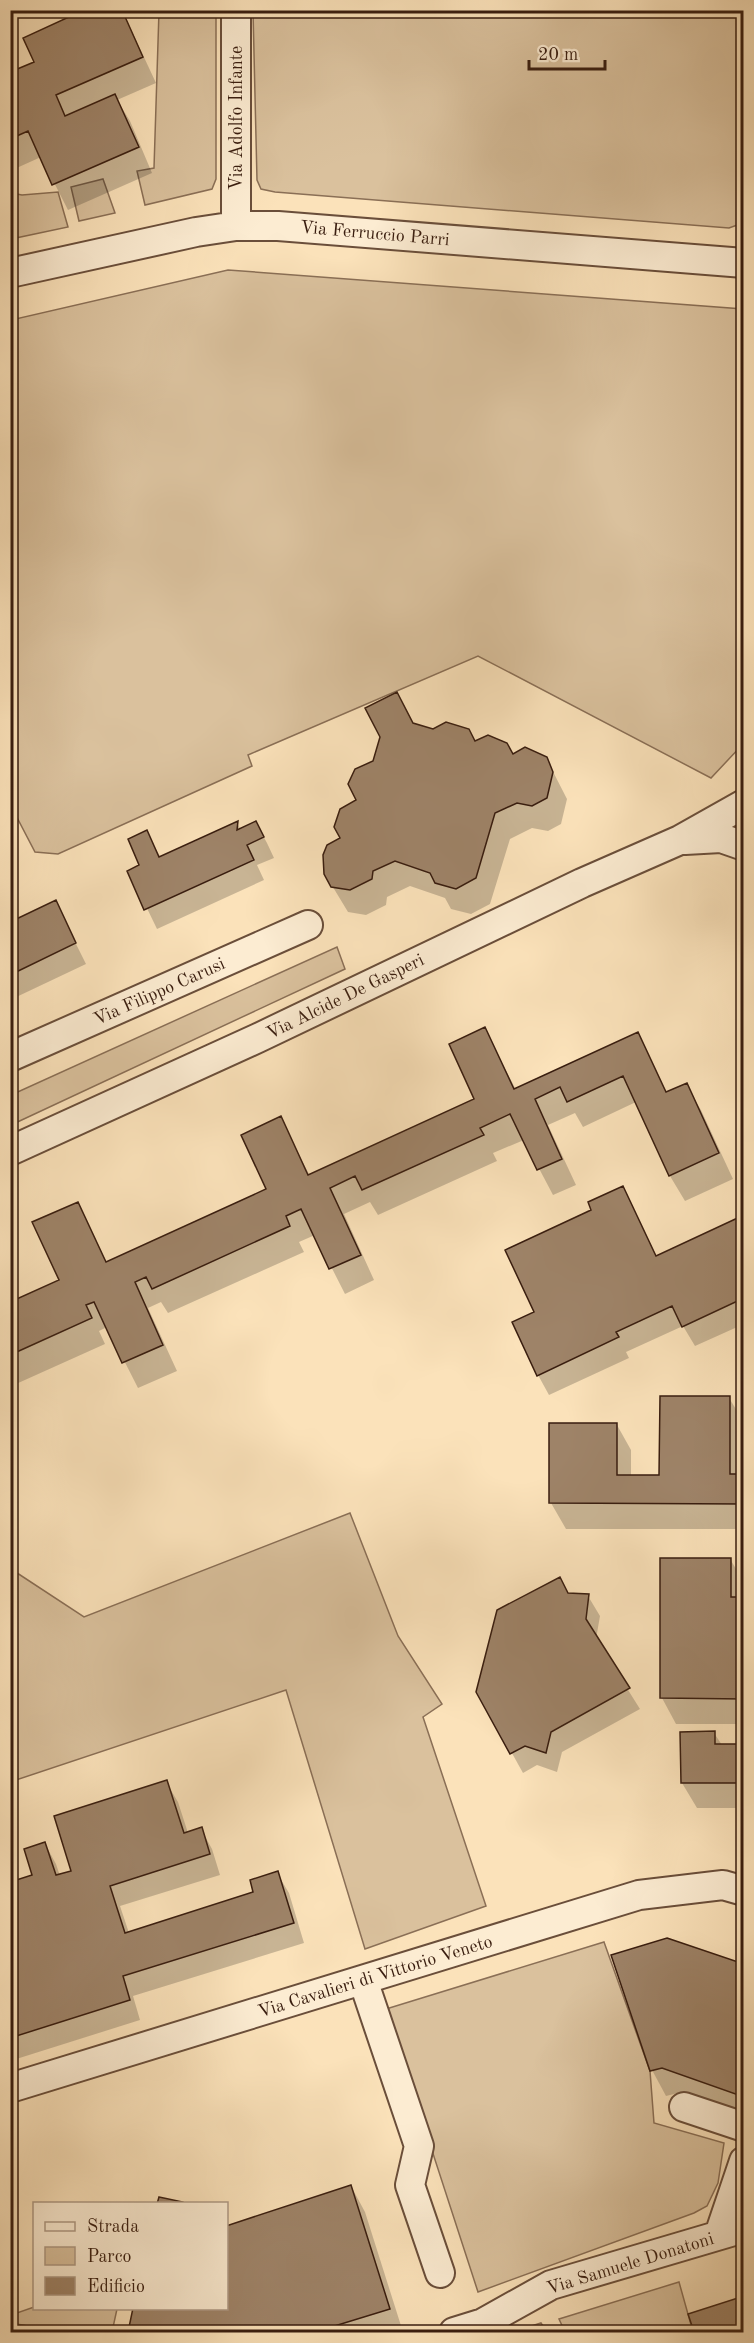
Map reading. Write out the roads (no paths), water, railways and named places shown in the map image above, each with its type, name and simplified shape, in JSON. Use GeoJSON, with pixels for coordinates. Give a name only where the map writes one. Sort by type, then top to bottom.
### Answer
{"type":"FeatureCollection","features":[{"type":"Feature","properties":{"kind":"street","name":"Via Adolfo Infante"},"geometry":{"type":"LineString","coordinates":[[236,10],[236,226]]}},
{"type":"Feature","properties":{"kind":"street","name":"Via Ferruccio Parri"},"geometry":{"type":"LineString","coordinates":[[10,273],[196,232],[236,226],[278,226],[744,262]]}},
{"type":"Feature","properties":{"kind":"street","name":"Via Alcide De Gasperi"},"geometry":{"type":"LineString","coordinates":[[10,1152],[248,1043],[572,887],[680,840],[744,804]]}},
{"type":"Feature","properties":{"kind":"street","name":"Via Alcide De Gasperi"},"geometry":{"type":"LineString","coordinates":[[680,840],[721,838],[744,846]]}},
{"type":"Feature","properties":{"kind":"street","name":"Via Filippo Carusi"},"geometry":{"type":"LineString","coordinates":[[10,1058],[308,925]]}},
{"type":"Feature","properties":{"kind":"street","name":"Via Cavalieri di Vittorio Veneto"},"geometry":{"type":"LineString","coordinates":[[10,2088],[639,1896],[723,1885],[744,1892]]}},
{"type":"Feature","properties":{"kind":"street"},"geometry":{"type":"LineString","coordinates":[[363,1980],[419,2146],[410,2185],[440,2273]]}},
{"type":"Feature","properties":{"kind":"street"},"geometry":{"type":"LineString","coordinates":[[684,2107],[744,2127]]}},
{"type":"Feature","properties":{"kind":"street"},"geometry":{"type":"LineString","coordinates":[[731,2231],[744,2161]]}},
{"type":"Feature","properties":{"kind":"street","name":"Via Samuele Donatoni"},"geometry":{"type":"LineString","coordinates":[[454,2332],[483,2324],[551,2285],[731,2231]]}}]}
